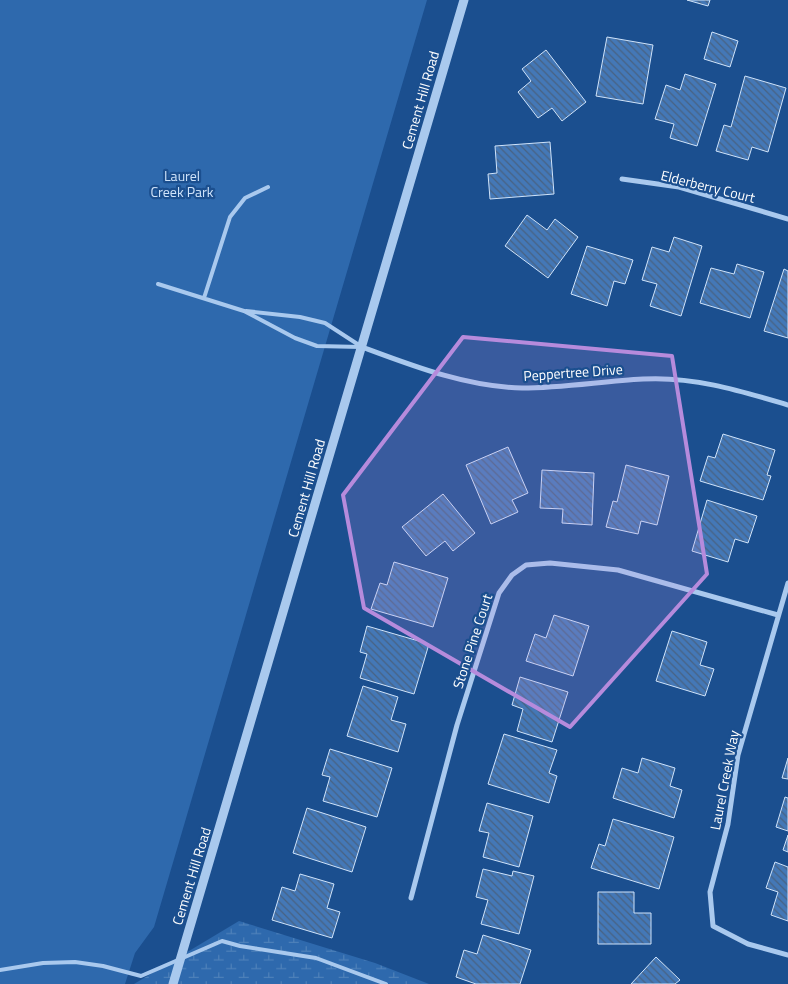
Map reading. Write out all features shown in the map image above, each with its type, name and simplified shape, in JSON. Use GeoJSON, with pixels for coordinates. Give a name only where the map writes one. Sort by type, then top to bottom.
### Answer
{"type":"FeatureCollection","features":[{"type":"Feature","properties":{"kind":"street","name":"Cement Hill Road"},"geometry":{"type":"LineString","coordinates":[[173,984],[464,0]]}},
{"type":"Feature","properties":{"kind":"street","name":"Elderberry Court"},"geometry":{"type":"LineString","coordinates":[[622,180],[679,187],[788,219]]}},
{"type":"Feature","properties":{"kind":"street","name":"Peppertree Drive"},"geometry":{"type":"LineString","coordinates":[[362,347],[413,366],[468,382],[522,388],[645,379],[688,381],[734,389],[788,405]]}},
{"type":"Feature","properties":{"kind":"street","name":"Stone Pine Court"},"geometry":{"type":"LineString","coordinates":[[411,898],[457,725],[499,593],[512,575],[526,565],[550,562],[618,570],[778,615]]}},
{"type":"Feature","properties":{"kind":"street","name":"Laurel Creek Way"},"geometry":{"type":"LineString","coordinates":[[788,583],[738,755],[728,824],[710,892],[713,926],[748,944],[788,955]]}},
{"type":"Feature","properties":{"kind":"lane"},"geometry":{"type":"LineString","coordinates":[[204,298],[230,217],[244,198],[268,187]]}},
{"type":"Feature","properties":{"kind":"lane"},"geometry":{"type":"LineString","coordinates":[[158,284],[244,311],[295,338],[317,346],[362,347]]}},
{"type":"Feature","properties":{"kind":"lane"},"geometry":{"type":"LineString","coordinates":[[244,311],[300,317],[325,324],[362,347]]}},
{"type":"Feature","properties":{"kind":"lane"},"geometry":{"type":"LineString","coordinates":[[0,970],[75,962],[103,966],[141,976],[222,941],[240,946],[316,958],[386,984]]}},
{"type":"Feature","properties":{"kind":"highlighted area"},"geometry":{"type":"Polygon","coordinates":[[[463,337],[672,356],[707,574],[570,727],[364,608],[343,495],[463,337]]]}},
{"type":"Feature","properties":{"kind":"green space","name":"Laurel Creek Park"},"geometry":{"type":"Polygon","coordinates":[[[0,0],[427,0],[154,927],[135,953],[125,984],[0,984],[0,0]]]}},
{"type":"Feature","properties":{"kind":"green space"},"geometry":{"type":"Polygon","coordinates":[[[239,921],[375,963],[429,984],[134,984],[239,921]]]}},
{"type":"Feature","properties":{"kind":"building"},"geometry":{"type":"Polygon","coordinates":[[[687,0],[710,0],[708,6],[687,0]]]}},
{"type":"Feature","properties":{"kind":"building"},"geometry":{"type":"Polygon","coordinates":[[[712,32],[738,41],[730,67],[704,59],[712,32]]]}},
{"type":"Feature","properties":{"kind":"building"},"geometry":{"type":"Polygon","coordinates":[[[607,37],[653,45],[643,104],[596,96],[607,37]]]}},
{"type":"Feature","properties":{"kind":"building"},"geometry":{"type":"Polygon","coordinates":[[[546,50],[586,102],[562,121],[552,108],[538,118],[518,92],[531,81],[522,69],[546,50]]]}},
{"type":"Feature","properties":{"kind":"building"},"geometry":{"type":"Polygon","coordinates":[[[685,74],[716,84],[697,146],[670,138],[674,124],[655,119],[666,85],[680,90],[685,74]]]}},
{"type":"Feature","properties":{"kind":"building"},"geometry":{"type":"Polygon","coordinates":[[[745,76],[786,88],[768,152],[752,147],[748,160],[716,151],[724,125],[731,127],[745,76]]]}},
{"type":"Feature","properties":{"kind":"building"},"geometry":{"type":"Polygon","coordinates":[[[550,142],[554,194],[490,199],[488,174],[497,173],[495,146],[550,142]]]}},
{"type":"Feature","properties":{"kind":"building"},"geometry":{"type":"Polygon","coordinates":[[[527,215],[547,230],[555,219],[578,237],[548,278],[505,246],[527,215]]]}},
{"type":"Feature","properties":{"kind":"building"},"geometry":{"type":"Polygon","coordinates":[[[674,237],[702,246],[681,316],[650,306],[657,284],[642,280],[652,247],[669,252],[674,237]]]}},
{"type":"Feature","properties":{"kind":"building"},"geometry":{"type":"Polygon","coordinates":[[[587,246],[633,260],[625,284],[614,281],[607,306],[571,294],[587,246]]]}},
{"type":"Feature","properties":{"kind":"building"},"geometry":{"type":"Polygon","coordinates":[[[737,264],[764,272],[750,318],[700,303],[711,268],[734,274],[737,264]]]}},
{"type":"Feature","properties":{"kind":"building"},"geometry":{"type":"Polygon","coordinates":[[[784,269],[788,271],[788,338],[764,331],[784,269]]]}},
{"type":"Feature","properties":{"kind":"building"},"geometry":{"type":"Polygon","coordinates":[[[723,434],[775,450],[767,475],[771,476],[763,500],[700,481],[708,456],[715,458],[723,434]]]}},
{"type":"Feature","properties":{"kind":"building"},"geometry":{"type":"Polygon","coordinates":[[[508,447],[528,493],[512,500],[518,512],[491,524],[466,465],[508,447]]]}},
{"type":"Feature","properties":{"kind":"building"},"geometry":{"type":"Polygon","coordinates":[[[626,465],[669,476],[657,525],[641,521],[638,534],[606,527],[613,501],[617,502],[626,465]]]}},
{"type":"Feature","properties":{"kind":"building"},"geometry":{"type":"Polygon","coordinates":[[[542,470],[594,473],[592,525],[562,523],[563,509],[540,508],[542,470]]]}},
{"type":"Feature","properties":{"kind":"building"},"geometry":{"type":"Polygon","coordinates":[[[443,494],[475,533],[453,551],[445,541],[426,556],[402,527],[443,494]]]}},
{"type":"Feature","properties":{"kind":"building"},"geometry":{"type":"Polygon","coordinates":[[[707,500],[757,516],[748,543],[735,539],[728,562],[692,551],[707,500]]]}},
{"type":"Feature","properties":{"kind":"building"},"geometry":{"type":"Polygon","coordinates":[[[394,562],[448,578],[433,627],[371,609],[380,583],[387,585],[394,562]]]}},
{"type":"Feature","properties":{"kind":"building"},"geometry":{"type":"Polygon","coordinates":[[[554,615],[589,626],[573,676],[526,661],[535,634],[546,638],[554,615]]]}},
{"type":"Feature","properties":{"kind":"building"},"geometry":{"type":"Polygon","coordinates":[[[367,626],[429,644],[414,694],[360,678],[367,654],[360,652],[367,626]]]}},
{"type":"Feature","properties":{"kind":"building"},"geometry":{"type":"Polygon","coordinates":[[[672,631],[707,642],[700,665],[714,669],[705,696],[656,681],[672,631]]]}},
{"type":"Feature","properties":{"kind":"building"},"geometry":{"type":"Polygon","coordinates":[[[520,677],[568,692],[552,742],[517,731],[523,709],[512,705],[520,677]]]}},
{"type":"Feature","properties":{"kind":"building"},"geometry":{"type":"Polygon","coordinates":[[[363,686],[398,697],[391,720],[406,724],[398,752],[347,736],[363,686]]]}},
{"type":"Feature","properties":{"kind":"building"},"geometry":{"type":"Polygon","coordinates":[[[504,734],[557,750],[549,773],[557,776],[549,803],[488,784],[504,734]]]}},
{"type":"Feature","properties":{"kind":"building"},"geometry":{"type":"Polygon","coordinates":[[[330,749],[392,768],[377,817],[323,801],[330,777],[322,775],[330,749]]]}},
{"type":"Feature","properties":{"kind":"building"},"geometry":{"type":"Polygon","coordinates":[[[642,758],[675,768],[670,786],[682,790],[674,818],[613,798],[622,768],[638,773],[642,758]]]}},
{"type":"Feature","properties":{"kind":"building"},"geometry":{"type":"Polygon","coordinates":[[[788,758],[788,779],[782,778],[788,758]]]}},
{"type":"Feature","properties":{"kind":"building"},"geometry":{"type":"Polygon","coordinates":[[[785,797],[788,798],[788,831],[776,827],[785,797]]]}},
{"type":"Feature","properties":{"kind":"building"},"geometry":{"type":"Polygon","coordinates":[[[487,803],[533,816],[519,867],[483,857],[489,833],[479,831],[487,803]]]}},
{"type":"Feature","properties":{"kind":"building"},"geometry":{"type":"Polygon","coordinates":[[[307,808],[366,827],[352,872],[293,853],[307,808]]]}},
{"type":"Feature","properties":{"kind":"building"},"geometry":{"type":"Polygon","coordinates":[[[613,819],[674,837],[659,889],[591,868],[599,844],[605,846],[613,819]]]}},
{"type":"Feature","properties":{"kind":"building"},"geometry":{"type":"Polygon","coordinates":[[[788,835],[788,852],[783,850],[788,835]]]}},
{"type":"Feature","properties":{"kind":"building"},"geometry":{"type":"Polygon","coordinates":[[[775,862],[788,867],[788,921],[771,915],[778,892],[766,888],[775,862]]]}},
{"type":"Feature","properties":{"kind":"building"},"geometry":{"type":"Polygon","coordinates":[[[483,869],[512,876],[513,871],[534,876],[519,934],[481,924],[488,900],[476,897],[483,869]]]}},
{"type":"Feature","properties":{"kind":"building"},"geometry":{"type":"Polygon","coordinates":[[[300,874],[334,884],[327,908],[340,912],[332,938],[272,920],[282,887],[295,891],[300,874]]]}},
{"type":"Feature","properties":{"kind":"building"},"geometry":{"type":"Polygon","coordinates":[[[598,892],[634,892],[634,913],[651,913],[651,944],[598,944],[598,892]]]}},
{"type":"Feature","properties":{"kind":"building"},"geometry":{"type":"Polygon","coordinates":[[[483,935],[531,950],[520,984],[476,984],[456,977],[464,950],[477,954],[483,935]]]}},
{"type":"Feature","properties":{"kind":"building"},"geometry":{"type":"Polygon","coordinates":[[[656,957],[680,980],[675,984],[631,984],[656,957]]]}}]}
